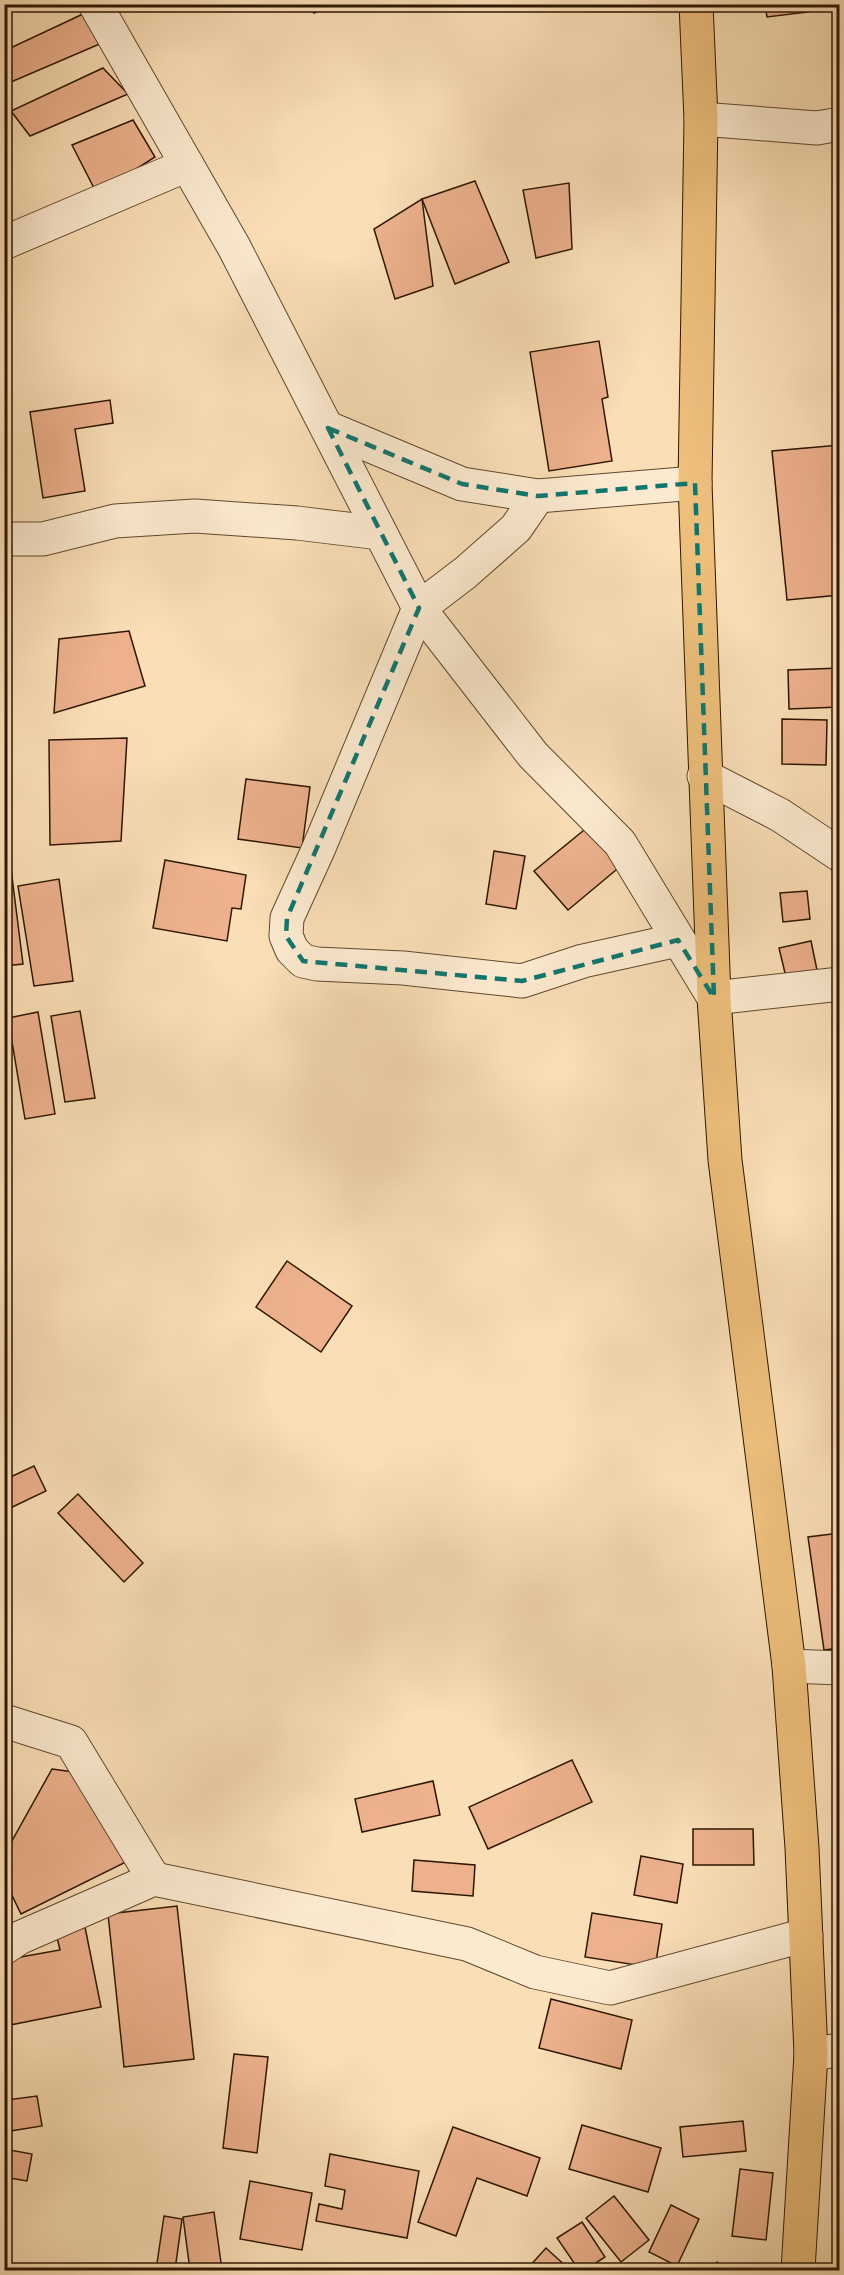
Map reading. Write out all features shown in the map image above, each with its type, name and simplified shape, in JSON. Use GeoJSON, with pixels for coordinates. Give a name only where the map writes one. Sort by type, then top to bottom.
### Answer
{"type":"FeatureCollection","features":[{"type":"Feature","properties":{"kind":"main road"},"geometry":{"type":"LineString","coordinates":[[696,4],[701,119],[695,483],[704,776],[714,998],[725,1160],[789,1666],[806,1935],[825,2052],[798,2271]]}},
{"type":"Feature","properties":{"kind":"street"},"geometry":{"type":"LineString","coordinates":[[95,4],[234,247],[419,608],[533,755],[620,843],[714,998],[840,984]]}},
{"type":"Feature","properties":{"kind":"street"},"geometry":{"type":"LineString","coordinates":[[701,119],[817,128],[840,124]]}},
{"type":"Feature","properties":{"kind":"street"},"geometry":{"type":"LineString","coordinates":[[4,243],[187,165]]}},
{"type":"Feature","properties":{"kind":"street"},"geometry":{"type":"LineString","coordinates":[[328,428],[462,484],[537,496],[695,483]]}},
{"type":"Feature","properties":{"kind":"street"},"geometry":{"type":"LineString","coordinates":[[537,496],[516,528],[465,573],[419,608],[318,850],[287,918],[286,936],[292,950],[303,961],[316,964],[403,968],[522,981],[584,961],[678,940]]}},
{"type":"Feature","properties":{"kind":"street"},"geometry":{"type":"LineString","coordinates":[[4,538],[43,538],[114,521],[195,516],[297,523],[381,533]]}},
{"type":"Feature","properties":{"kind":"street"},"geometry":{"type":"LineString","coordinates":[[704,776],[780,815],[840,855]]}},
{"type":"Feature","properties":{"kind":"street"},"geometry":{"type":"LineString","coordinates":[[789,1666],[840,1668]]}},
{"type":"Feature","properties":{"kind":"street"},"geometry":{"type":"LineString","coordinates":[[4,1721],[71,1742],[154,1879]]}},
{"type":"Feature","properties":{"kind":"street"},"geometry":{"type":"LineString","coordinates":[[4,1948],[20,1938],[154,1879],[467,1944],[536,1972],[610,1988],[806,1935]]}},
{"type":"Feature","properties":{"kind":"highlighted area"},"geometry":{"type":"Polygon","coordinates":[[[328,428],[462,484],[538,496],[695,483],[714,998],[678,940],[522,981],[303,961],[286,936],[287,918],[419,608],[328,428]]]}},
{"type":"Feature","properties":{"kind":"building"},"geometry":{"type":"Polygon","coordinates":[[[307,4],[334,4],[314,13],[307,4]]]}},
{"type":"Feature","properties":{"kind":"building"},"geometry":{"type":"Polygon","coordinates":[[[765,4],[840,4],[840,8],[767,17],[765,4]]]}},
{"type":"Feature","properties":{"kind":"building"},"geometry":{"type":"Polygon","coordinates":[[[83,14],[109,40],[11,82],[4,73],[4,51],[83,14]]]}},
{"type":"Feature","properties":{"kind":"building"},"geometry":{"type":"Polygon","coordinates":[[[103,68],[128,94],[30,136],[11,111],[103,68]]]}},
{"type":"Feature","properties":{"kind":"building"},"geometry":{"type":"Polygon","coordinates":[[[133,120],[155,157],[97,194],[72,145],[133,120]]]}},
{"type":"Feature","properties":{"kind":"building"},"geometry":{"type":"Polygon","coordinates":[[[475,181],[509,262],[455,284],[422,199],[475,181]]]}},
{"type":"Feature","properties":{"kind":"building"},"geometry":{"type":"Polygon","coordinates":[[[569,183],[572,249],[536,258],[523,190],[569,183]]]}},
{"type":"Feature","properties":{"kind":"building"},"geometry":{"type":"Polygon","coordinates":[[[4,192],[11,227],[4,228],[4,192]]]}},
{"type":"Feature","properties":{"kind":"building"},"geometry":{"type":"Polygon","coordinates":[[[422,199],[433,286],[395,299],[374,229],[422,199]]]}},
{"type":"Feature","properties":{"kind":"building"},"geometry":{"type":"Polygon","coordinates":[[[599,341],[608,397],[602,399],[612,461],[549,471],[530,352],[599,341]]]}},
{"type":"Feature","properties":{"kind":"building"},"geometry":{"type":"Polygon","coordinates":[[[110,400],[113,423],[75,429],[85,491],[43,498],[30,412],[110,400]]]}},
{"type":"Feature","properties":{"kind":"building"},"geometry":{"type":"Polygon","coordinates":[[[840,445],[840,595],[787,600],[772,451],[840,445]]]}},
{"type":"Feature","properties":{"kind":"building"},"geometry":{"type":"Polygon","coordinates":[[[129,631],[145,686],[54,713],[59,639],[129,631]]]}},
{"type":"Feature","properties":{"kind":"building"},"geometry":{"type":"Polygon","coordinates":[[[840,668],[840,707],[789,709],[788,670],[840,668]]]}},
{"type":"Feature","properties":{"kind":"building"},"geometry":{"type":"Polygon","coordinates":[[[782,719],[827,720],[826,765],[782,764],[782,719]]]}},
{"type":"Feature","properties":{"kind":"building"},"geometry":{"type":"Polygon","coordinates":[[[127,738],[121,841],[50,845],[49,740],[127,738]]]}},
{"type":"Feature","properties":{"kind":"building"},"geometry":{"type":"Polygon","coordinates":[[[246,779],[310,787],[302,848],[238,839],[246,779]]]}},
{"type":"Feature","properties":{"kind":"building"},"geometry":{"type":"Polygon","coordinates":[[[589,826],[622,865],[568,910],[534,871],[589,826]]]}},
{"type":"Feature","properties":{"kind":"building"},"geometry":{"type":"Polygon","coordinates":[[[494,851],[525,856],[516,909],[486,904],[494,851]]]}},
{"type":"Feature","properties":{"kind":"building"},"geometry":{"type":"Polygon","coordinates":[[[165,860],[246,875],[241,909],[232,908],[227,941],[153,928],[165,860]]]}},
{"type":"Feature","properties":{"kind":"building"},"geometry":{"type":"Polygon","coordinates":[[[10,861],[23,964],[4,966],[4,862],[10,861]]]}},
{"type":"Feature","properties":{"kind":"building"},"geometry":{"type":"Polygon","coordinates":[[[59,879],[73,981],[34,986],[18,886],[59,879]]]}},
{"type":"Feature","properties":{"kind":"building"},"geometry":{"type":"Polygon","coordinates":[[[807,891],[810,919],[783,922],[780,893],[807,891]]]}},
{"type":"Feature","properties":{"kind":"building"},"geometry":{"type":"Polygon","coordinates":[[[811,941],[817,970],[786,977],[779,948],[811,941]]]}},
{"type":"Feature","properties":{"kind":"building"},"geometry":{"type":"Polygon","coordinates":[[[80,1011],[95,1098],[65,1102],[51,1016],[80,1011]]]}},
{"type":"Feature","properties":{"kind":"building"},"geometry":{"type":"Polygon","coordinates":[[[38,1012],[55,1114],[25,1119],[8,1018],[38,1012]]]}},
{"type":"Feature","properties":{"kind":"building"},"geometry":{"type":"Polygon","coordinates":[[[287,1261],[352,1306],[321,1352],[256,1307],[287,1261]]]}},
{"type":"Feature","properties":{"kind":"building"},"geometry":{"type":"Polygon","coordinates":[[[34,1466],[46,1491],[4,1511],[4,1480],[34,1466]]]}},
{"type":"Feature","properties":{"kind":"building"},"geometry":{"type":"Polygon","coordinates":[[[78,1494],[143,1563],[124,1582],[58,1513],[78,1494]]]}},
{"type":"Feature","properties":{"kind":"building"},"geometry":{"type":"Polygon","coordinates":[[[840,1533],[840,1648],[824,1650],[808,1537],[840,1533]]]}},
{"type":"Feature","properties":{"kind":"building"},"geometry":{"type":"Polygon","coordinates":[[[572,1760],[592,1802],[488,1849],[469,1807],[572,1760]]]}},
{"type":"Feature","properties":{"kind":"building"},"geometry":{"type":"Polygon","coordinates":[[[52,1769],[88,1774],[130,1860],[21,1914],[7,1885],[8,1848],[52,1769]]]}},
{"type":"Feature","properties":{"kind":"building"},"geometry":{"type":"Polygon","coordinates":[[[433,1781],[440,1815],[362,1832],[355,1799],[433,1781]]]}},
{"type":"Feature","properties":{"kind":"building"},"geometry":{"type":"Polygon","coordinates":[[[693,1829],[753,1829],[754,1865],[693,1865],[693,1829]]]}},
{"type":"Feature","properties":{"kind":"building"},"geometry":{"type":"Polygon","coordinates":[[[641,1856],[683,1864],[677,1903],[634,1895],[641,1856]]]}},
{"type":"Feature","properties":{"kind":"building"},"geometry":{"type":"Polygon","coordinates":[[[414,1860],[475,1865],[473,1896],[412,1891],[414,1860]]]}},
{"type":"Feature","properties":{"kind":"building"},"geometry":{"type":"Polygon","coordinates":[[[177,1906],[194,2059],[124,2067],[108,1914],[177,1906]]]}},
{"type":"Feature","properties":{"kind":"building"},"geometry":{"type":"Polygon","coordinates":[[[592,1913],[662,1924],[655,1968],[585,1957],[592,1913]]]}},
{"type":"Feature","properties":{"kind":"building"},"geometry":{"type":"Polygon","coordinates":[[[85,1927],[101,2007],[5,2026],[4,1960],[60,1950],[56,1933],[85,1927]]]}},
{"type":"Feature","properties":{"kind":"building"},"geometry":{"type":"Polygon","coordinates":[[[551,1999],[632,2020],[621,2069],[539,2048],[551,1999]]]}},
{"type":"Feature","properties":{"kind":"building"},"geometry":{"type":"Polygon","coordinates":[[[234,2054],[268,2057],[257,2153],[223,2148],[234,2054]]]}},
{"type":"Feature","properties":{"kind":"building"},"geometry":{"type":"Polygon","coordinates":[[[4,2089],[7,2100],[37,2096],[42,2126],[4,2132],[4,2089]]]}},
{"type":"Feature","properties":{"kind":"building"},"geometry":{"type":"Polygon","coordinates":[[[743,2121],[746,2151],[683,2157],[680,2127],[743,2121]]]}},
{"type":"Feature","properties":{"kind":"building"},"geometry":{"type":"Polygon","coordinates":[[[582,2125],[661,2148],[648,2192],[569,2169],[582,2125]]]}},
{"type":"Feature","properties":{"kind":"building"},"geometry":{"type":"Polygon","coordinates":[[[453,2127],[540,2158],[527,2196],[477,2178],[456,2236],[418,2222],[453,2127]]]}},
{"type":"Feature","properties":{"kind":"building"},"geometry":{"type":"Polygon","coordinates":[[[4,2149],[32,2154],[27,2181],[4,2177],[4,2149]]]}},
{"type":"Feature","properties":{"kind":"building"},"geometry":{"type":"Polygon","coordinates":[[[330,2154],[419,2171],[407,2238],[316,2221],[319,2204],[342,2209],[345,2190],[325,2186],[330,2154]]]}},
{"type":"Feature","properties":{"kind":"building"},"geometry":{"type":"Polygon","coordinates":[[[740,2169],[773,2173],[766,2240],[732,2236],[740,2169]]]}},
{"type":"Feature","properties":{"kind":"building"},"geometry":{"type":"Polygon","coordinates":[[[250,2181],[312,2193],[302,2250],[240,2239],[250,2181]]]}},
{"type":"Feature","properties":{"kind":"building"},"geometry":{"type":"Polygon","coordinates":[[[614,2196],[649,2240],[621,2262],[586,2218],[614,2196]]]}},
{"type":"Feature","properties":{"kind":"building"},"geometry":{"type":"Polygon","coordinates":[[[671,2205],[699,2219],[677,2266],[649,2252],[671,2205]]]}},
{"type":"Feature","properties":{"kind":"building"},"geometry":{"type":"Polygon","coordinates":[[[214,2212],[222,2270],[190,2270],[183,2217],[214,2212]]]}},
{"type":"Feature","properties":{"kind":"building"},"geometry":{"type":"Polygon","coordinates":[[[164,2216],[182,2219],[175,2270],[156,2270],[164,2216]]]}},
{"type":"Feature","properties":{"kind":"building"},"geometry":{"type":"Polygon","coordinates":[[[582,2222],[605,2257],[585,2270],[579,2270],[557,2238],[582,2222]]]}},
{"type":"Feature","properties":{"kind":"building"},"geometry":{"type":"Polygon","coordinates":[[[546,2248],[570,2270],[530,2270],[528,2268],[546,2248]]]}},
{"type":"Feature","properties":{"kind":"building"},"geometry":{"type":"Polygon","coordinates":[[[717,2262],[727,2270],[711,2270],[717,2262]]]}}]}
